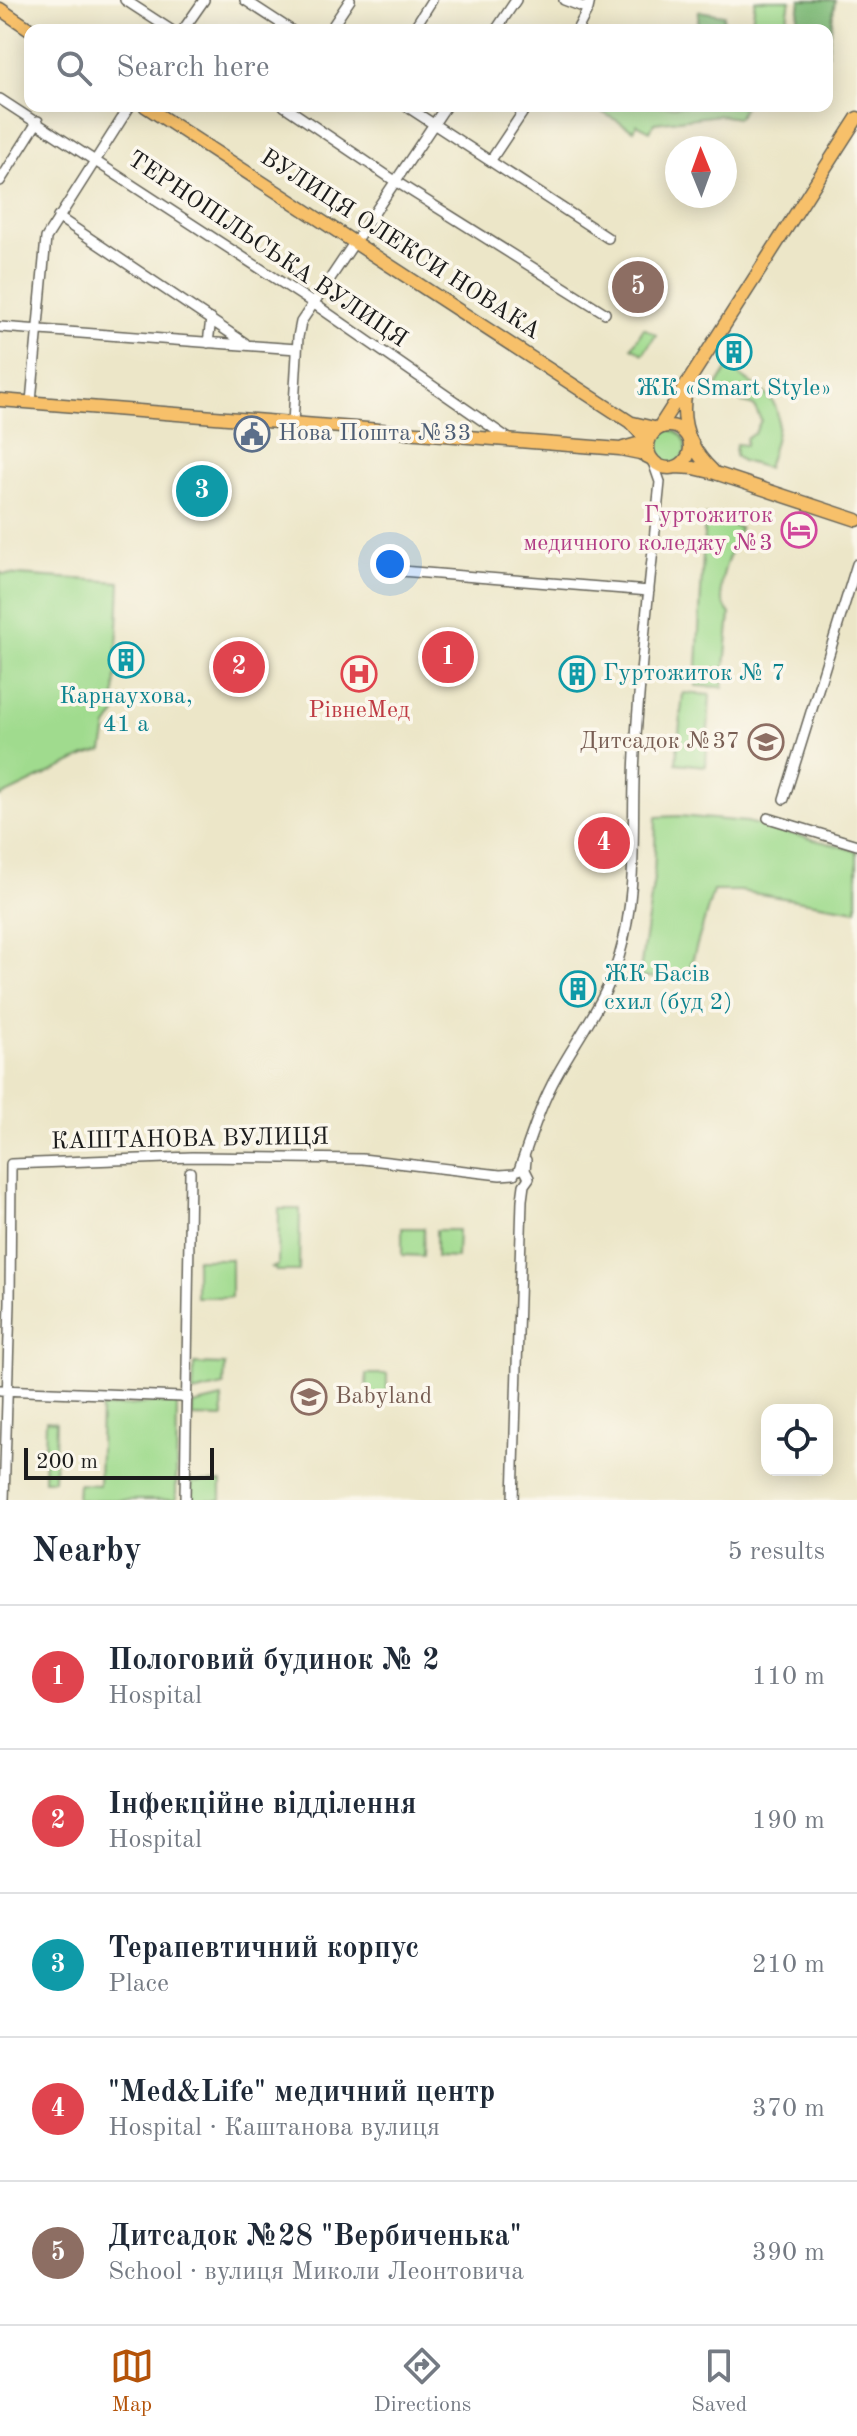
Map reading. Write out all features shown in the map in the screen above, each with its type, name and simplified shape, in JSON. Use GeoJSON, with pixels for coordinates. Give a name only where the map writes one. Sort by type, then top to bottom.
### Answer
{"type":"FeatureCollection","features":[{"type":"Feature","properties":{"kind":"main road"},"geometry":{"type":"LineString","coordinates":[[0,9],[24,25]]}},
{"type":"Feature","properties":{"kind":"main road","name":"ВУЛИЦЯ ОЛЕКСИ НОВАКА"},"geometry":{"type":"LineString","coordinates":[[154,112],[630,422],[648,441]]}},
{"type":"Feature","properties":{"kind":"main road"},"geometry":{"type":"LineString","coordinates":[[620,449],[648,441],[658,429],[857,118]]}},
{"type":"Feature","properties":{"kind":"main road"},"geometry":{"type":"LineString","coordinates":[[675,467],[689,453],[684,417],[688,383]]}},
{"type":"Feature","properties":{"kind":"main road"},"geometry":{"type":"LineString","coordinates":[[0,400],[620,449],[640,453],[660,466],[715,473],[857,520]]}},
{"type":"Feature","properties":{"kind":"main road","name":"ВУЛИЦЯ ОЛЕКСИ НОВАКА"},"geometry":{"type":"LineString","coordinates":[[630,422],[658,429]]}},
{"type":"Feature","properties":{"kind":"main road"},"geometry":{"type":"LineString","coordinates":[[658,429],[676,428],[715,473]]}},
{"type":"Feature","properties":{"kind":"main road"},"geometry":{"type":"LineString","coordinates":[[648,441],[652,459]]}},
{"type":"Feature","properties":{"kind":"street"},"geometry":{"type":"LineString","coordinates":[[125,0],[162,24]]}},
{"type":"Feature","properties":{"kind":"street"},"geometry":{"type":"LineString","coordinates":[[187,24],[204,0]]}},
{"type":"Feature","properties":{"kind":"street"},"geometry":{"type":"LineString","coordinates":[[245,0],[282,24]]}},
{"type":"Feature","properties":{"kind":"street"},"geometry":{"type":"LineString","coordinates":[[334,24],[350,0]]}},
{"type":"Feature","properties":{"kind":"street"},"geometry":{"type":"LineString","coordinates":[[417,24],[432,0]]}},
{"type":"Feature","properties":{"kind":"street"},"geometry":{"type":"LineString","coordinates":[[500,24],[516,0]]}},
{"type":"Feature","properties":{"kind":"street"},"geometry":{"type":"LineString","coordinates":[[564,0],[589,5],[580,24]]}},
{"type":"Feature","properties":{"kind":"street","name":"ТЕРНОПІЛЬСЬКА ВУЛИЦЯ"},"geometry":{"type":"LineString","coordinates":[[0,99],[95,158],[313,303],[509,439]]}},
{"type":"Feature","properties":{"kind":"street"},"geometry":{"type":"LineString","coordinates":[[31,402],[44,247],[58,217],[126,112]]}},
{"type":"Feature","properties":{"kind":"street"},"geometry":{"type":"LineString","coordinates":[[293,112],[395,181],[605,313]]}},
{"type":"Feature","properties":{"kind":"street"},"geometry":{"type":"LineString","coordinates":[[415,112],[608,238]]}},
{"type":"Feature","properties":{"kind":"street"},"geometry":{"type":"LineString","coordinates":[[293,423],[301,322],[442,112]]}},
{"type":"Feature","properties":{"kind":"street"},"geometry":{"type":"LineString","coordinates":[[491,160],[523,112]]}},
{"type":"Feature","properties":{"kind":"street"},"geometry":{"type":"LineString","coordinates":[[0,181],[38,121]]}},
{"type":"Feature","properties":{"kind":"street"},"geometry":{"type":"LineString","coordinates":[[58,217],[248,345]]}},
{"type":"Feature","properties":{"kind":"street"},"geometry":{"type":"LineString","coordinates":[[208,343],[211,319]]}},
{"type":"Feature","properties":{"kind":"street"},"geometry":{"type":"LineString","coordinates":[[0,327],[297,349]]}},
{"type":"Feature","properties":{"kind":"street"},"geometry":{"type":"LineString","coordinates":[[513,1500],[522,1200],[519,1177],[531,1130],[555,1077],[596,1009],[619,960],[625,933],[633,862],[635,754],[660,482],[652,459]]}},
{"type":"Feature","properties":{"kind":"street"},"geometry":{"type":"LineString","coordinates":[[660,482],[675,467]]}},
{"type":"Feature","properties":{"kind":"street"},"geometry":{"type":"LineString","coordinates":[[784,799],[857,564]]}},
{"type":"Feature","properties":{"kind":"street"},"geometry":{"type":"LineString","coordinates":[[389,570],[649,591]]}},
{"type":"Feature","properties":{"kind":"street"},"geometry":{"type":"LineString","coordinates":[[768,818],[857,845]]}},
{"type":"Feature","properties":{"kind":"street","name":"КАШТАНОВА ВУЛИЦЯ"},"geometry":{"type":"LineString","coordinates":[[4,1390],[11,1164],[192,1157],[362,1159],[519,1177]]}},
{"type":"Feature","properties":{"kind":"street"},"geometry":{"type":"LineString","coordinates":[[185,1500],[190,1172]]}},
{"type":"Feature","properties":{"kind":"street"},"geometry":{"type":"LineString","coordinates":[[4,1500],[4,1390],[187,1399]]}},
{"type":"Feature","properties":{"kind":"green space"},"geometry":{"type":"Polygon","coordinates":[[[755,0],[790,0],[786,24],[752,24],[755,0]]]}},
{"type":"Feature","properties":{"kind":"green space"},"geometry":{"type":"Polygon","coordinates":[[[800,0],[835,0],[832,24],[797,24],[800,0]]]}},
{"type":"Feature","properties":{"kind":"green space"},"geometry":{"type":"Polygon","coordinates":[[[699,11],[724,15],[723,24],[698,24],[699,11]]]}},
{"type":"Feature","properties":{"kind":"green space"},"geometry":{"type":"Polygon","coordinates":[[[602,112],[742,112],[738,118],[718,115],[654,123],[650,131],[637,124],[634,130],[602,112]]]}},
{"type":"Feature","properties":{"kind":"green space"},"geometry":{"type":"Polygon","coordinates":[[[644,328],[656,335],[643,354],[632,347],[644,328]]]}},
{"type":"Feature","properties":{"kind":"green space"},"geometry":{"type":"Polygon","coordinates":[[[728,368],[760,389],[776,407],[777,430],[767,468],[735,456],[736,444],[746,445],[746,438],[755,433],[761,420],[754,406],[741,402],[740,396],[729,401],[718,392],[718,384],[728,368]]]}},
{"type":"Feature","properties":{"kind":"green space"},"geometry":{"type":"Polygon","coordinates":[[[669,430],[681,435],[686,447],[681,459],[669,464],[657,459],[652,447],[657,435],[669,430]]]}},
{"type":"Feature","properties":{"kind":"green space"},"geometry":{"type":"Polygon","coordinates":[[[705,516],[740,528],[722,583],[721,594],[730,614],[723,687],[696,686],[705,516]]]}},
{"type":"Feature","properties":{"kind":"green space"},"geometry":{"type":"Polygon","coordinates":[[[0,572],[120,582],[115,697],[124,702],[107,727],[103,751],[85,756],[0,797],[0,572]]]}},
{"type":"Feature","properties":{"kind":"green space"},"geometry":{"type":"Polygon","coordinates":[[[683,693],[710,695],[706,766],[676,763],[683,693]]]}},
{"type":"Feature","properties":{"kind":"green space"},"geometry":{"type":"Polygon","coordinates":[[[656,817],[747,822],[857,851],[857,910],[740,891],[713,891],[687,978],[639,977],[654,878],[656,817]]]}},
{"type":"Feature","properties":{"kind":"green space"},"geometry":{"type":"Polygon","coordinates":[[[279,1209],[300,1209],[299,1271],[277,1271],[272,1267],[278,1266],[279,1209]]]}},
{"type":"Feature","properties":{"kind":"green space"},"geometry":{"type":"Polygon","coordinates":[[[402,1228],[424,1228],[423,1256],[402,1255],[402,1228]]]}},
{"type":"Feature","properties":{"kind":"green space"},"geometry":{"type":"Polygon","coordinates":[[[436,1230],[458,1230],[457,1258],[436,1257],[436,1230]]]}},
{"type":"Feature","properties":{"kind":"green space"},"geometry":{"type":"Polygon","coordinates":[[[196,1259],[231,1259],[231,1297],[196,1297],[196,1259]]]}},
{"type":"Feature","properties":{"kind":"green space"},"geometry":{"type":"Polygon","coordinates":[[[194,1364],[225,1365],[224,1386],[193,1393],[194,1364]]]}},
{"type":"Feature","properties":{"kind":"green space"},"geometry":{"type":"Polygon","coordinates":[[[366,1374],[387,1374],[387,1402],[367,1403],[366,1374]]]}},
{"type":"Feature","properties":{"kind":"green space"},"geometry":{"type":"Polygon","coordinates":[[[222,1398],[223,1418],[192,1417],[193,1405],[222,1398]]]}},
{"type":"Feature","properties":{"kind":"green space"},"geometry":{"type":"Polygon","coordinates":[[[177,1401],[176,1500],[77,1500],[78,1484],[99,1485],[101,1408],[177,1401]]]}},
{"type":"Feature","properties":{"kind":"green space"},"geometry":{"type":"Polygon","coordinates":[[[46,1421],[56,1422],[54,1480],[44,1480],[46,1421]]]}},
{"type":"Feature","properties":{"kind":"green space"},"geometry":{"type":"Polygon","coordinates":[[[191,1482],[221,1482],[221,1500],[191,1500],[191,1482]]]}},
{"type":"Feature","properties":{"kind":"place","name":"Дитсадок №28 \"Вербиченька\""},"geometry":{"type":"Point","coordinates":[638,287]}},
{"type":"Feature","properties":{"kind":"place","name":"ЖК «Smart Style»"},"geometry":{"type":"Point","coordinates":[734,352]}},
{"type":"Feature","properties":{"kind":"place","name":"Нова Пошта №33"},"geometry":{"type":"Point","coordinates":[252,434]}},
{"type":"Feature","properties":{"kind":"place","name":"Терапевтичний корпус"},"geometry":{"type":"Point","coordinates":[202,491]}},
{"type":"Feature","properties":{"kind":"place","name":"Гуртожиток медичного коледжу №3"},"geometry":{"type":"Point","coordinates":[799,530]}},
{"type":"Feature","properties":{"kind":"place","name":"Пологовий будинок № 2"},"geometry":{"type":"Point","coordinates":[448,657]}},
{"type":"Feature","properties":{"kind":"place","name":"Карнаухова, 41 а"},"geometry":{"type":"Point","coordinates":[126,660]}},
{"type":"Feature","properties":{"kind":"place","name":"Інфекційне відділення"},"geometry":{"type":"Point","coordinates":[239,667]}},
{"type":"Feature","properties":{"kind":"place","name":"РівнеМед"},"geometry":{"type":"Point","coordinates":[359,674]}},
{"type":"Feature","properties":{"kind":"place","name":"Гуртожиток № 7"},"geometry":{"type":"Point","coordinates":[577,674]}},
{"type":"Feature","properties":{"kind":"place","name":"Дитсадок №37"},"geometry":{"type":"Point","coordinates":[766,742]}},
{"type":"Feature","properties":{"kind":"place","name":"\"Med&Life\" медичний центр"},"geometry":{"type":"Point","coordinates":[604,843]}},
{"type":"Feature","properties":{"kind":"place","name":"ЖК Басів схил (буд 2)"},"geometry":{"type":"Point","coordinates":[578,989]}},
{"type":"Feature","properties":{"kind":"place","name":"Babyland"},"geometry":{"type":"Point","coordinates":[309,1397]}}]}
